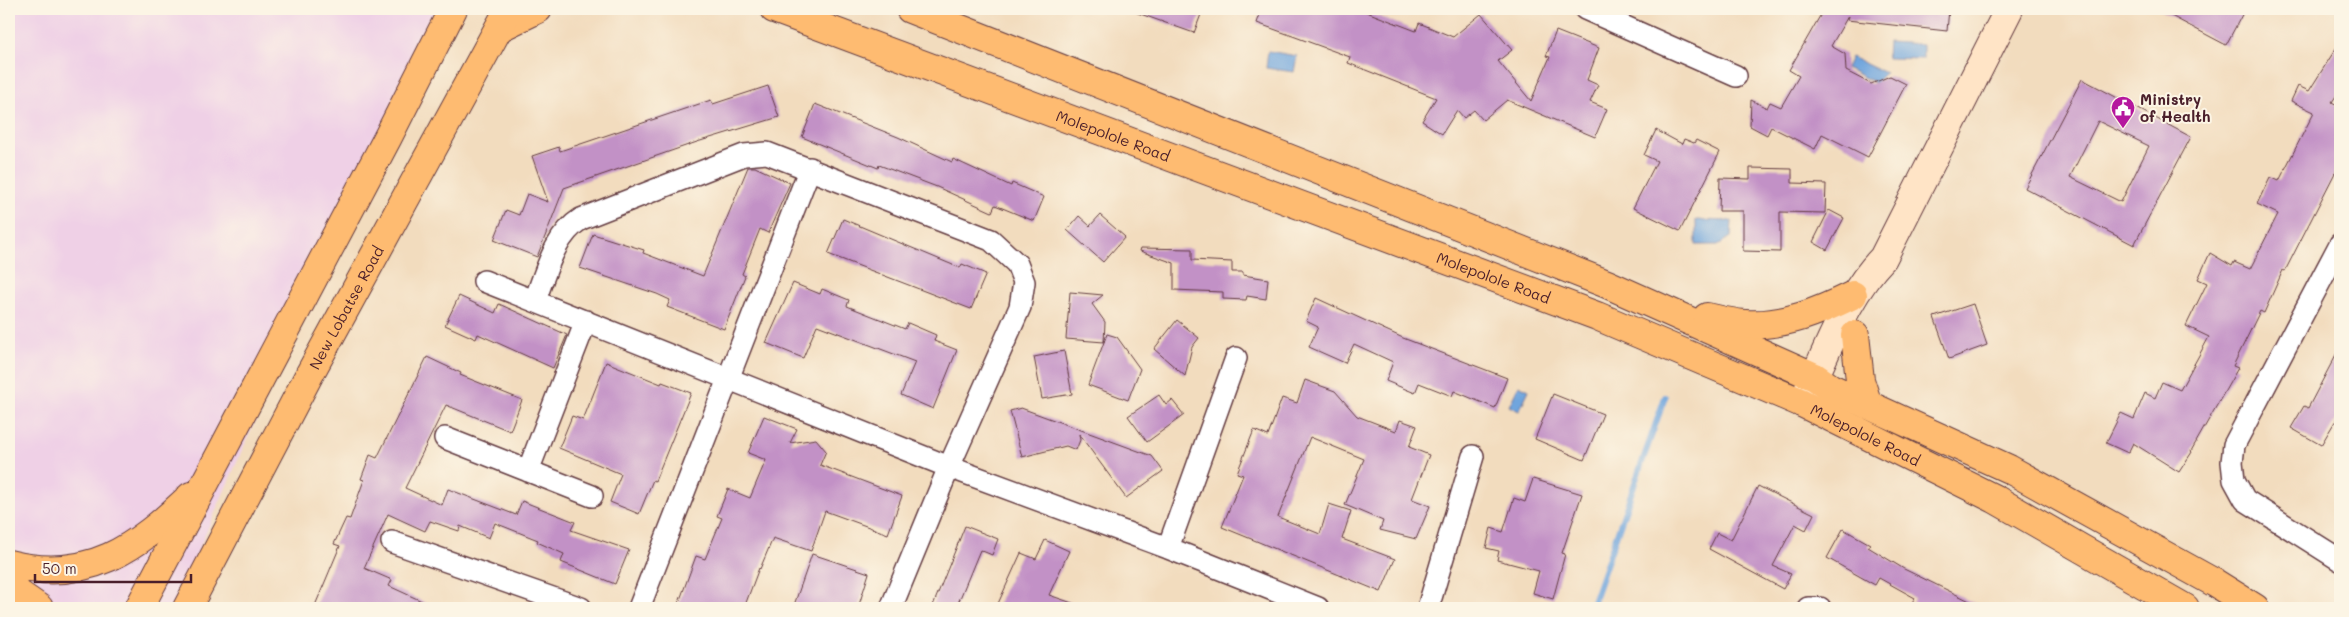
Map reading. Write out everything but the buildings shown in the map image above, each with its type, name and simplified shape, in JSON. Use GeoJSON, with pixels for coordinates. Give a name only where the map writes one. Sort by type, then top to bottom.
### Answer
{"type":"FeatureCollection","features":[{"type":"Feature","properties":{"kind":"main road"},"geometry":{"type":"LineString","coordinates":[[504,18],[538,9]]}},
{"type":"Feature","properties":{"kind":"main road","name":"Molepolole Road"},"geometry":{"type":"LineString","coordinates":[[774,9],[1597,316],[1810,407],[1996,499],[2185,608]]}},
{"type":"Feature","properties":{"kind":"main road","name":"Molepolole Road"},"geometry":{"type":"LineString","coordinates":[[910,9],[1598,280],[1671,311],[2009,470],[2215,583],[2255,608]]}},
{"type":"Feature","properties":{"kind":"main road"},"geometry":{"type":"LineString","coordinates":[[139,608],[388,137],[451,10]]}},
{"type":"Feature","properties":{"kind":"main road","name":"New Lobatse Road"},"geometry":{"type":"LineString","coordinates":[[187,608],[308,377],[504,18]]}},
{"type":"Feature","properties":{"kind":"main road"},"geometry":{"type":"LineString","coordinates":[[1671,311],[1747,324],[1785,321],[1819,311],[1853,295]]}},
{"type":"Feature","properties":{"kind":"main road"},"geometry":{"type":"LineString","coordinates":[[1855,335],[1860,380],[1868,405]]}},
{"type":"Feature","properties":{"kind":"main road"},"geometry":{"type":"LineString","coordinates":[[9,564],[26,568],[70,569],[101,561],[129,547],[155,529],[206,482]]}},
{"type":"Feature","properties":{"kind":"main road"},"geometry":{"type":"LineString","coordinates":[[9,587],[39,608]]}},
{"type":"Feature","properties":{"kind":"street"},"geometry":{"type":"LineString","coordinates":[[1585,9],[1624,16],[1736,76]]}},
{"type":"Feature","properties":{"kind":"street"},"geometry":{"type":"LineString","coordinates":[[1823,382],[1853,295],[1867,274],[1883,258],[2009,9]]}},
{"type":"Feature","properties":{"kind":"street"},"geometry":{"type":"LineString","coordinates":[[535,300],[562,236],[570,226],[744,155],[767,153],[810,168],[991,240],[1017,264],[1024,282],[1020,307],[949,467],[891,608]]}},
{"type":"Feature","properties":{"kind":"street"},"geometry":{"type":"LineString","coordinates":[[639,608],[810,168]]}},
{"type":"Feature","properties":{"kind":"street"},"geometry":{"type":"LineString","coordinates":[[2340,244],[2234,445],[2232,462],[2234,480],[2245,500],[2340,560]]}},
{"type":"Feature","properties":{"kind":"street"},"geometry":{"type":"LineString","coordinates":[[1810,407],[1823,382],[1855,335],[1881,279],[1883,258]]}},
{"type":"Feature","properties":{"kind":"street"},"geometry":{"type":"LineString","coordinates":[[484,281],[949,467],[1168,548],[1318,608]]}},
{"type":"Feature","properties":{"kind":"street"},"geometry":{"type":"LineString","coordinates":[[528,471],[586,321]]}},
{"type":"Feature","properties":{"kind":"street"},"geometry":{"type":"LineString","coordinates":[[1168,548],[1236,358]]}},
{"type":"Feature","properties":{"kind":"street"},"geometry":{"type":"LineString","coordinates":[[444,438],[592,496]]}},
{"type":"Feature","properties":{"kind":"street"},"geometry":{"type":"LineString","coordinates":[[1428,608],[1473,456]]}},
{"type":"Feature","properties":{"kind":"street"},"geometry":{"type":"LineString","coordinates":[[392,542],[581,608]]}},
{"type":"Feature","properties":{"kind":"street"},"geometry":{"type":"LineString","coordinates":[[1808,608],[1820,608]]}},
{"type":"Feature","properties":{"kind":"shaded area"},"geometry":{"type":"Polygon","coordinates":[[[9,9],[436,9],[173,608],[9,608],[9,9]]]}},
{"type":"Feature","properties":{"kind":"water"},"geometry":{"type":"Polygon","coordinates":[[[1888,42],[1923,44],[1923,59],[1887,58],[1888,42]]]}},
{"type":"Feature","properties":{"kind":"water"},"geometry":{"type":"Polygon","coordinates":[[[1268,51],[1297,56],[1294,72],[1266,68],[1268,51]]]}},
{"type":"Feature","properties":{"kind":"water"},"geometry":{"type":"Polygon","coordinates":[[[1851,57],[1885,73],[1875,83],[1846,68],[1851,57]]]}},
{"type":"Feature","properties":{"kind":"water"},"geometry":{"type":"Polygon","coordinates":[[[1696,220],[1732,221],[1731,237],[1718,245],[1696,245],[1696,220]]]}},
{"type":"Feature","properties":{"kind":"water"},"geometry":{"type":"Polygon","coordinates":[[[1519,385],[1529,390],[1519,411],[1509,406],[1519,385]]]}},
{"type":"Feature","properties":{"kind":"waterway"},"geometry":{"type":"LineString","coordinates":[[1591,608],[1665,397]]}},
{"type":"Feature","properties":{"kind":"place","name":"Ministry of Health"},"geometry":{"type":"Point","coordinates":[2123,129]}}]}
